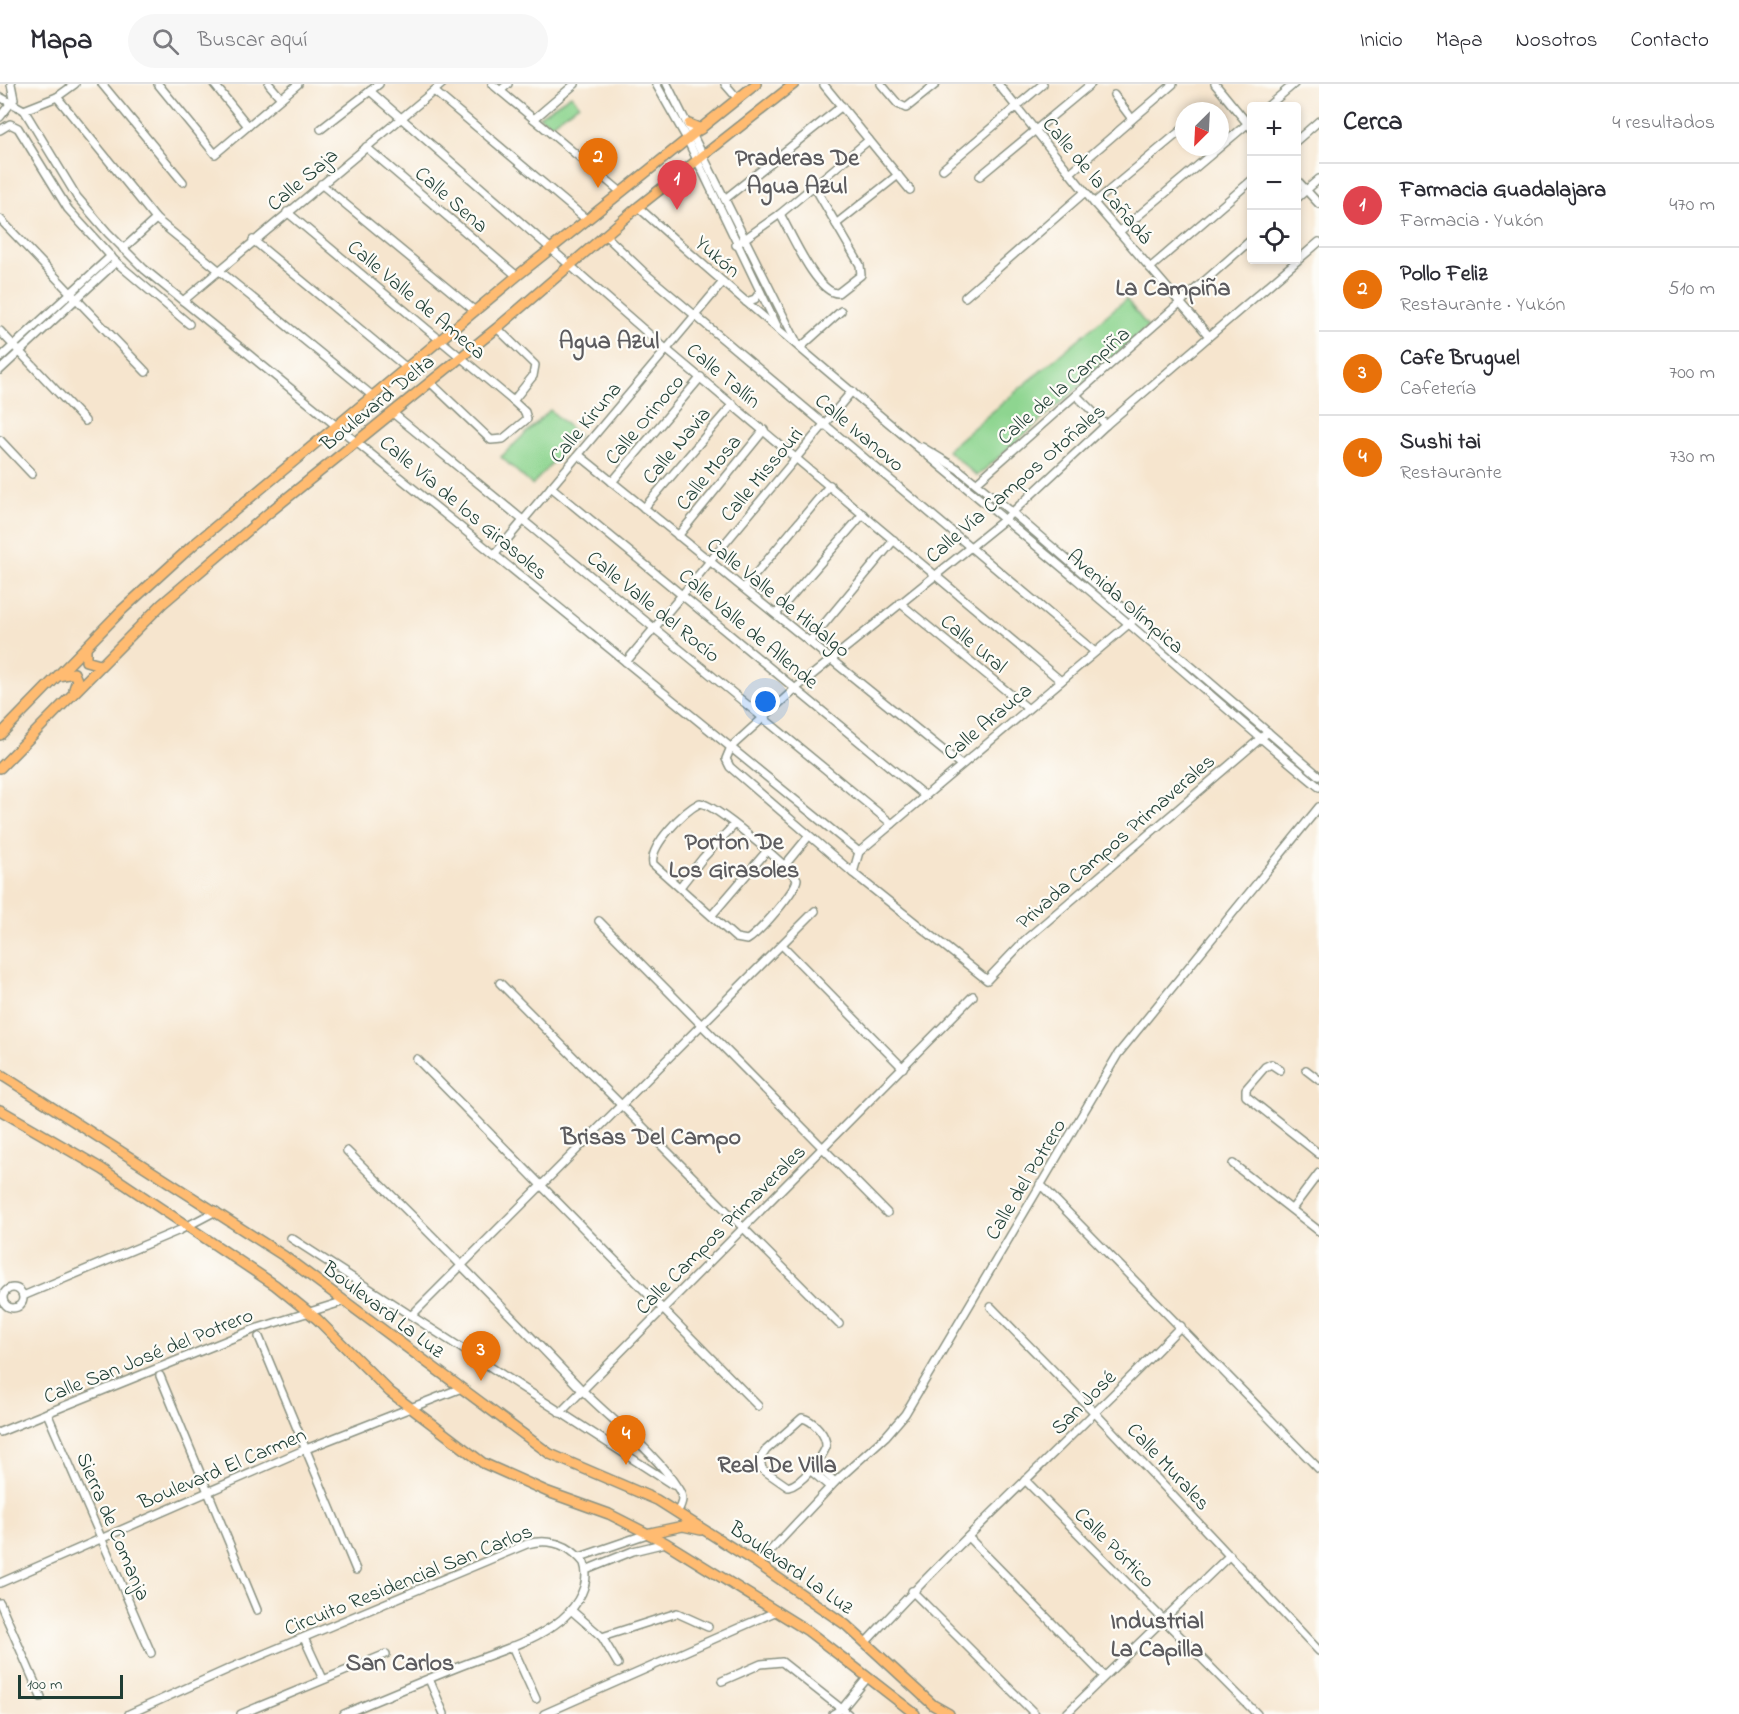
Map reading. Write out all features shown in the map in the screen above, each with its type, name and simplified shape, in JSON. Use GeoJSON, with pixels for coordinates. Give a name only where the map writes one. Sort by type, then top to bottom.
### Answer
{"type":"FeatureCollection","features":[{"type":"Feature","properties":{"kind":"main road","name":"Boulevard Delta"},"geometry":{"type":"LineString","coordinates":[[0,735],[87,646],[192,546],[408,369],[517,276],[756,84]]}},
{"type":"Feature","properties":{"kind":"main road","name":"Boulevard Delta"},"geometry":{"type":"LineString","coordinates":[[0,768],[162,604],[271,511],[394,414],[638,207],[794,84]]}},
{"type":"Feature","properties":{"kind":"main road"},"geometry":{"type":"LineString","coordinates":[[689,124],[694,134]]}},
{"type":"Feature","properties":{"kind":"main road"},"geometry":{"type":"LineString","coordinates":[[87,646],[85,660],[100,665]]}},
{"type":"Feature","properties":{"kind":"main road"},"geometry":{"type":"LineString","coordinates":[[57,676],[69,672],[76,675],[72,693]]}},
{"type":"Feature","properties":{"kind":"main road","name":"Boulevard La Luz"},"geometry":{"type":"LineString","coordinates":[[0,1074],[216,1211],[345,1301],[459,1389],[550,1454],[678,1511],[830,1612],[923,1695],[950,1714]]}},
{"type":"Feature","properties":{"kind":"main road","name":"Boulevard La Luz"},"geometry":{"type":"LineString","coordinates":[[0,1110],[82,1156],[190,1226],[310,1313],[382,1384],[471,1455],[494,1469],[609,1514],[650,1533],[808,1631],[913,1712]]}},
{"type":"Feature","properties":{"kind":"main road"},"geometry":{"type":"LineString","coordinates":[[666,1543],[668,1528],[678,1511]]}},
{"type":"Feature","properties":{"kind":"main road"},"geometry":{"type":"LineString","coordinates":[[650,1533],[683,1526],[712,1534]]}},
{"type":"Feature","properties":{"kind":"main road"},"geometry":{"type":"LineString","coordinates":[[913,1712],[923,1695]]}},
{"type":"Feature","properties":{"kind":"street"},"geometry":{"type":"LineString","coordinates":[[0,117],[13,104],[11,84]]}},
{"type":"Feature","properties":{"kind":"street"},"geometry":{"type":"LineString","coordinates":[[0,97],[24,110],[57,97],[64,87],[75,84]]}},
{"type":"Feature","properties":{"kind":"street"},"geometry":{"type":"LineString","coordinates":[[102,84],[183,182]]}},
{"type":"Feature","properties":{"kind":"street"},"geometry":{"type":"LineString","coordinates":[[158,84],[215,154],[298,84]]}},
{"type":"Feature","properties":{"kind":"street"},"geometry":{"type":"LineString","coordinates":[[214,84],[248,126]]}},
{"type":"Feature","properties":{"kind":"street"},"geometry":{"type":"LineString","coordinates":[[269,84],[280,97]]}},
{"type":"Feature","properties":{"kind":"street"},"geometry":{"type":"LineString","coordinates":[[321,129],[379,84]]}},
{"type":"Feature","properties":{"kind":"street","name":"Calle Saja"},"geometry":{"type":"LineString","coordinates":[[183,301],[218,269],[442,84]]}},
{"type":"Feature","properties":{"kind":"street"},"geometry":{"type":"LineString","coordinates":[[492,84],[621,192]]}},
{"type":"Feature","properties":{"kind":"street"},"geometry":{"type":"LineString","coordinates":[[500,91],[508,84]]}},
{"type":"Feature","properties":{"kind":"street"},"geometry":{"type":"LineString","coordinates":[[534,119],[576,84]]}},
{"type":"Feature","properties":{"kind":"street","name":"Avenida Olímpica"},"geometry":{"type":"LineString","coordinates":[[656,84],[694,134],[700,158],[736,245],[779,329],[1319,787]]}},
{"type":"Feature","properties":{"kind":"street"},"geometry":{"type":"LineString","coordinates":[[667,84],[689,124]]}},
{"type":"Feature","properties":{"kind":"street"},"geometry":{"type":"LineString","coordinates":[[725,84],[738,99]]}},
{"type":"Feature","properties":{"kind":"street"},"geometry":{"type":"LineString","coordinates":[[881,84],[898,104],[906,108],[936,84]]}},
{"type":"Feature","properties":{"kind":"street","name":"Calle de la Cañadá"},"geometry":{"type":"LineString","coordinates":[[998,84],[1094,203],[1209,336]]}},
{"type":"Feature","properties":{"kind":"street"},"geometry":{"type":"LineString","coordinates":[[943,170],[1043,84]]}},
{"type":"Feature","properties":{"kind":"street"},"geometry":{"type":"LineString","coordinates":[[980,176],[1091,84]]}},
{"type":"Feature","properties":{"kind":"street"},"geometry":{"type":"LineString","coordinates":[[1070,173],[1173,84]]}},
{"type":"Feature","properties":{"kind":"street"},"geometry":{"type":"LineString","coordinates":[[1215,84],[1247,121]]}},
{"type":"Feature","properties":{"kind":"street"},"geometry":{"type":"LineString","coordinates":[[1273,102],[1294,84]]}},
{"type":"Feature","properties":{"kind":"street"},"geometry":{"type":"LineString","coordinates":[[824,86],[910,190]]}},
{"type":"Feature","properties":{"kind":"street"},"geometry":{"type":"LineString","coordinates":[[434,91],[587,220]]}},
{"type":"Feature","properties":{"kind":"street","name":"Calle Tallín"},"geometry":{"type":"LineString","coordinates":[[370,92],[667,350],[1061,681]]}},
{"type":"Feature","properties":{"kind":"street"},"geometry":{"type":"LineString","coordinates":[[1114,95],[1132,119]]}},
{"type":"Feature","properties":{"kind":"street"},"geometry":{"type":"LineString","coordinates":[[57,97],[156,219],[374,397]]}},
{"type":"Feature","properties":{"kind":"street"},"geometry":{"type":"LineString","coordinates":[[725,199],[842,106]]}},
{"type":"Feature","properties":{"kind":"street","name":"Calle Vía de los Girasoles"},"geometry":{"type":"LineString","coordinates":[[24,110],[77,197],[123,249],[183,301],[339,425],[859,852]]}},
{"type":"Feature","properties":{"kind":"street"},"geometry":{"type":"LineString","coordinates":[[1301,137],[1319,122]]}},
{"type":"Feature","properties":{"kind":"street"},"geometry":{"type":"LineString","coordinates":[[0,130],[10,123],[18,128],[61,201],[114,259],[189,324]]}},
{"type":"Feature","properties":{"kind":"street"},"geometry":{"type":"LineString","coordinates":[[1119,232],[1247,127]]}},
{"type":"Feature","properties":{"kind":"street"},"geometry":{"type":"LineString","coordinates":[[1094,203],[1175,136]]}},
{"type":"Feature","properties":{"kind":"street"},"geometry":{"type":"LineString","coordinates":[[736,245],[780,214],[870,140]]}},
{"type":"Feature","properties":{"kind":"street","name":"Calle Sena"},"geometry":{"type":"LineString","coordinates":[[366,147],[517,276]]}},
{"type":"Feature","properties":{"kind":"street","name":"Avenida Olímpica"},"geometry":{"type":"LineString","coordinates":[[700,158],[725,199],[789,322],[799,346]]}},
{"type":"Feature","properties":{"kind":"street"},"geometry":{"type":"LineString","coordinates":[[836,224],[898,175]]}},
{"type":"Feature","properties":{"kind":"street"},"geometry":{"type":"LineString","coordinates":[[1301,195],[1319,179]]}},
{"type":"Feature","properties":{"kind":"street"},"geometry":{"type":"LineString","coordinates":[[1150,268],[1247,183]]}},
{"type":"Feature","properties":{"kind":"street"},"geometry":{"type":"LineString","coordinates":[[321,184],[475,311]]}},
{"type":"Feature","properties":{"kind":"street"},"geometry":{"type":"LineString","coordinates":[[1301,184],[1319,204]]}},
{"type":"Feature","properties":{"kind":"street"},"geometry":{"type":"LineString","coordinates":[[780,214],[812,272],[828,290],[836,293],[863,271],[814,186]]}},
{"type":"Feature","properties":{"kind":"street"},"geometry":{"type":"LineString","coordinates":[[965,297],[1085,192]]}},
{"type":"Feature","properties":{"kind":"street","name":"Yukón"},"geometry":{"type":"LineString","coordinates":[[638,207],[779,329]]}},
{"type":"Feature","properties":{"kind":"street","name":"Calle Valle de Ameca"},"geometry":{"type":"LineString","coordinates":[[287,212],[513,401],[525,412],[527,419],[514,432],[498,441],[488,438],[430,383]]}},
{"type":"Feature","properties":{"kind":"street"},"geometry":{"type":"LineString","coordinates":[[0,219],[146,372]]}},
{"type":"Feature","properties":{"kind":"street"},"geometry":{"type":"LineString","coordinates":[[123,249],[156,219]]}},
{"type":"Feature","properties":{"kind":"street","name":"Calle Ivanovo"},"geometry":{"type":"LineString","coordinates":[[605,236],[1095,652]]}},
{"type":"Feature","properties":{"kind":"street"},"geometry":{"type":"LineString","coordinates":[[254,240],[408,369]]}},
{"type":"Feature","properties":{"kind":"street","name":"Calle de la Campiña"},"geometry":{"type":"LineString","coordinates":[[976,483],[1247,243]]}},
{"type":"Feature","properties":{"kind":"street","name":"Calle Vía Campos Otoñales"},"geometry":{"type":"LineString","coordinates":[[731,747],[796,688],[1013,513],[1106,425],[1318,243]]}},
{"type":"Feature","properties":{"kind":"street"},"geometry":{"type":"LineString","coordinates":[[0,358],[114,259]]}},
{"type":"Feature","properties":{"kind":"street","name":"Calle Kiruna"},"geometry":{"type":"LineString","coordinates":[[495,554],[723,282]]}},
{"type":"Feature","properties":{"kind":"street"},"geometry":{"type":"LineString","coordinates":[[746,302],[755,300],[760,292]]}},
{"type":"Feature","properties":{"kind":"street"},"geometry":{"type":"LineString","coordinates":[[0,370],[21,352],[72,296]]}},
{"type":"Feature","properties":{"kind":"street"},"geometry":{"type":"LineString","coordinates":[[799,346],[841,311]]}},
{"type":"Feature","properties":{"kind":"street"},"geometry":{"type":"LineString","coordinates":[[497,328],[536,365],[536,372],[513,401]]}},
{"type":"Feature","properties":{"kind":"street"},"geometry":{"type":"LineString","coordinates":[[0,331],[84,421]]}},
{"type":"Feature","properties":{"kind":"street","name":"Calle Orinoco"},"geometry":{"type":"LineString","coordinates":[[612,482],[701,377]]}},
{"type":"Feature","properties":{"kind":"street","name":"Calle Missouri"},"geometry":{"type":"LineString","coordinates":[[626,662],[681,593],[852,391]]}},
{"type":"Feature","properties":{"kind":"street"},"geometry":{"type":"LineString","coordinates":[[1076,395],[1106,425]]}},
{"type":"Feature","properties":{"kind":"street","name":"Calle Navia"},"geometry":{"type":"LineString","coordinates":[[644,508],[733,404]]}},
{"type":"Feature","properties":{"kind":"street","name":"Calle Valle del Rocío"},"geometry":{"type":"LineString","coordinates":[[394,414],[892,824]]}},
{"type":"Feature","properties":{"kind":"street","name":"Calle Mosa"},"geometry":{"type":"LineString","coordinates":[[678,536],[764,430]]}},
{"type":"Feature","properties":{"kind":"street"},"geometry":{"type":"LineString","coordinates":[[0,440],[32,474]]}},
{"type":"Feature","properties":{"kind":"street","name":"Avenida Olímpica"},"geometry":{"type":"LineString","coordinates":[[912,441],[976,483],[1013,513],[1137,617],[1319,776]]}},
{"type":"Feature","properties":{"kind":"street","name":"Calle Valle de Hidalgo"},"geometry":{"type":"LineString","coordinates":[[579,455],[960,764]]}},
{"type":"Feature","properties":{"kind":"street"},"geometry":{"type":"LineString","coordinates":[[744,588],[830,485]]}},
{"type":"Feature","properties":{"kind":"street","name":"Calle Valle de Allende"},"geometry":{"type":"LineString","coordinates":[[551,487],[925,796]]}},
{"type":"Feature","properties":{"kind":"street"},"geometry":{"type":"LineString","coordinates":[[776,614],[863,514]]}},
{"type":"Feature","properties":{"kind":"street"},"geometry":{"type":"LineString","coordinates":[[809,642],[894,540]]}},
{"type":"Feature","properties":{"kind":"street","name":"Calle Ural"},"geometry":{"type":"LineString","coordinates":[[900,603],[1027,708]]}},
{"type":"Feature","properties":{"kind":"street","name":"Calle Arauca"},"geometry":{"type":"LineString","coordinates":[[859,852],[960,764],[1137,617]]}},
{"type":"Feature","properties":{"kind":"street","name":"Privada Campos Primaverales"},"geometry":{"type":"LineString","coordinates":[[853,873],[987,980],[1025,940],[1268,732]]}},
{"type":"Feature","properties":{"kind":"street"},"geometry":{"type":"LineString","coordinates":[[731,747],[726,759],[730,767],[808,837],[853,873],[859,852]]}},
{"type":"Feature","properties":{"kind":"street"},"geometry":{"type":"LineString","coordinates":[[703,802],[734,825],[785,866],[797,879],[797,883],[751,938],[742,940],[736,938],[680,887],[654,868],[652,857],[678,820],[695,805],[703,802]]}},
{"type":"Feature","properties":{"kind":"street","name":"Calle del Potrero"},"geometry":{"type":"LineString","coordinates":[[758,1564],[833,1484],[886,1436],[905,1414],[1127,1041],[1319,807]]}},
{"type":"Feature","properties":{"kind":"street"},"geometry":{"type":"LineString","coordinates":[[680,887],[702,859],[734,825]]}},
{"type":"Feature","properties":{"kind":"street"},"geometry":{"type":"LineString","coordinates":[[785,866],[808,837]]}},
{"type":"Feature","properties":{"kind":"street"},"geometry":{"type":"LineString","coordinates":[[712,915],[766,852]]}},
{"type":"Feature","properties":{"kind":"street"},"geometry":{"type":"LineString","coordinates":[[412,1316],[703,1027],[815,911]]}},
{"type":"Feature","properties":{"kind":"street"},"geometry":{"type":"LineString","coordinates":[[599,921],[887,1213]]}},
{"type":"Feature","properties":{"kind":"street"},"geometry":{"type":"LineString","coordinates":[[783,946],[903,1068],[973,996]]}},
{"type":"Feature","properties":{"kind":"street"},"geometry":{"type":"LineString","coordinates":[[500,983],[839,1324]]}},
{"type":"Feature","properties":{"kind":"street"},"geometry":{"type":"LineString","coordinates":[[417,1059],[758,1406]]}},
{"type":"Feature","properties":{"kind":"street"},"geometry":{"type":"LineString","coordinates":[[1280,1070],[1268,1065],[1246,1089],[1246,1096],[1319,1154]]}},
{"type":"Feature","properties":{"kind":"street","name":"Calle Campos Primaverales"},"geometry":{"type":"LineString","coordinates":[[560,1413],[903,1068]]}},
{"type":"Feature","properties":{"kind":"street"},"geometry":{"type":"LineString","coordinates":[[1306,1070],[1319,1080]]}},
{"type":"Feature","properties":{"kind":"street"},"geometry":{"type":"LineString","coordinates":[[347,1151],[462,1264],[678,1488],[682,1498],[678,1511]]}},
{"type":"Feature","properties":{"kind":"street"},"geometry":{"type":"LineString","coordinates":[[1233,1164],[1319,1231]]}},
{"type":"Feature","properties":{"kind":"street"},"geometry":{"type":"LineString","coordinates":[[1292,1209],[1319,1173]]}},
{"type":"Feature","properties":{"kind":"street"},"geometry":{"type":"LineString","coordinates":[[1040,1184],[1319,1468]]}},
{"type":"Feature","properties":{"kind":"street"},"geometry":{"type":"LineString","coordinates":[[23,1296],[16,1288],[7,1290],[2,1304],[8,1307],[19,1306],[23,1296],[190,1226],[216,1211]]}},
{"type":"Feature","properties":{"kind":"street"},"geometry":{"type":"LineString","coordinates":[[291,1238],[678,1488]]}},
{"type":"Feature","properties":{"kind":"street","name":"Calle San José del Potrero"},"geometry":{"type":"LineString","coordinates":[[0,1432],[255,1329],[345,1301]]}},
{"type":"Feature","properties":{"kind":"street","name":"Calle Murales"},"geometry":{"type":"LineString","coordinates":[[991,1307],[1096,1414],[1319,1651]]}},
{"type":"Feature","properties":{"kind":"street","name":"San José"},"geometry":{"type":"LineString","coordinates":[[866,1642],[912,1591],[1096,1414],[1181,1326]]}},
{"type":"Feature","properties":{"kind":"street"},"geometry":{"type":"LineString","coordinates":[[259,1337],[356,1570]]}},
{"type":"Feature","properties":{"kind":"street"},"geometry":{"type":"LineString","coordinates":[[160,1376],[257,1610]]}},
{"type":"Feature","properties":{"kind":"street","name":"Boulevard El Carmen"},"geometry":{"type":"LineString","coordinates":[[0,1583],[306,1449],[459,1389]]}},
{"type":"Feature","properties":{"kind":"street","name":"Sierra de Comanja"},"geometry":{"type":"LineString","coordinates":[[47,1413],[151,1653]]}},
{"type":"Feature","properties":{"kind":"street"},"geometry":{"type":"LineString","coordinates":[[802,1418],[812,1423],[827,1442],[825,1450],[812,1467],[793,1487],[788,1487],[762,1469],[760,1460],[766,1450],[802,1418]]}},
{"type":"Feature","properties":{"kind":"street"},"geometry":{"type":"LineString","coordinates":[[812,1467],[833,1484]]}},
{"type":"Feature","properties":{"kind":"street","name":"Calle Pórtico"},"geometry":{"type":"LineString","coordinates":[[1025,1480],[1257,1714]]}},
{"type":"Feature","properties":{"kind":"street"},"geometry":{"type":"LineString","coordinates":[[345,1714],[512,1646],[547,1629],[571,1610],[581,1592],[586,1570],[580,1557],[650,1533]]}},
{"type":"Feature","properties":{"kind":"street"},"geometry":{"type":"LineString","coordinates":[[968,1537],[1103,1675]]}},
{"type":"Feature","properties":{"kind":"street","name":"Circuito Residencial San Carlos"},"geometry":{"type":"LineString","coordinates":[[129,1714],[527,1544],[550,1541],[566,1547],[580,1557]]}},
{"type":"Feature","properties":{"kind":"street"},"geometry":{"type":"LineString","coordinates":[[628,1541],[633,1551]]}},
{"type":"Feature","properties":{"kind":"street"},"geometry":{"type":"LineString","coordinates":[[586,1570],[633,1551],[666,1543]]}},
{"type":"Feature","properties":{"kind":"street"},"geometry":{"type":"LineString","coordinates":[[1066,1714],[1103,1675],[1230,1555]]}},
{"type":"Feature","properties":{"kind":"street"},"geometry":{"type":"LineString","coordinates":[[912,1591],[1035,1714]]}},
{"type":"Feature","properties":{"kind":"street"},"geometry":{"type":"LineString","coordinates":[[0,1603],[41,1697]]}},
{"type":"Feature","properties":{"kind":"street"},"geometry":{"type":"LineString","coordinates":[[571,1610],[602,1637],[618,1664]]}},
{"type":"Feature","properties":{"kind":"street"},"geometry":{"type":"LineString","coordinates":[[544,1714],[777,1611]]}},
{"type":"Feature","properties":{"kind":"street"},"geometry":{"type":"LineString","coordinates":[[602,1637],[672,1613],[685,1615],[708,1627]]}},
{"type":"Feature","properties":{"kind":"street"},"geometry":{"type":"LineString","coordinates":[[304,1638],[323,1679]]}},
{"type":"Feature","properties":{"kind":"street"},"geometry":{"type":"LineString","coordinates":[[512,1646],[536,1700]]}},
{"type":"Feature","properties":{"kind":"street"},"geometry":{"type":"LineString","coordinates":[[241,1714],[386,1654]]}},
{"type":"Feature","properties":{"kind":"street"},"geometry":{"type":"LineString","coordinates":[[722,1681],[761,1664],[782,1662],[848,1714]]}},
{"type":"Feature","properties":{"kind":"street"},"geometry":{"type":"LineString","coordinates":[[833,1714],[842,1709],[868,1677]]}},
{"type":"Feature","properties":{"kind":"street"},"geometry":{"type":"LineString","coordinates":[[429,1679],[444,1714]]}},
{"type":"Feature","properties":{"kind":"green space"},"geometry":{"type":"Polygon","coordinates":[[[571,95],[579,104],[551,124],[539,116],[571,95]]]}},
{"type":"Feature","properties":{"kind":"green space"},"geometry":{"type":"Polygon","coordinates":[[[1126,299],[1148,327],[977,476],[947,450],[1126,299]]]}},
{"type":"Feature","properties":{"kind":"green space"},"geometry":{"type":"Polygon","coordinates":[[[550,410],[578,435],[532,485],[501,457],[550,410]]]}},
{"type":"Feature","properties":{"kind":"place","name":"Pollo Feliz"},"geometry":{"type":"Point","coordinates":[598,188]}},
{"type":"Feature","properties":{"kind":"place","name":"Farmacia Guadalajara"},"geometry":{"type":"Point","coordinates":[677,210]}},
{"type":"Feature","properties":{"kind":"place","name":"Cafe Bruguel"},"geometry":{"type":"Point","coordinates":[481,1381]}},
{"type":"Feature","properties":{"kind":"place","name":"Sushi tai"},"geometry":{"type":"Point","coordinates":[626,1465]}},
{"type":"Feature","properties":{"kind":"district","name":"Praderas De Agua Azul"},"geometry":{"type":"Point","coordinates":[797,171]}},
{"type":"Feature","properties":{"kind":"district","name":"La Campiña"},"geometry":{"type":"Point","coordinates":[1173,287]}},
{"type":"Feature","properties":{"kind":"district","name":"Agua Azul"},"geometry":{"type":"Point","coordinates":[609,340]}},
{"type":"Feature","properties":{"kind":"district","name":"Porton De Los Girasoles"},"geometry":{"type":"Point","coordinates":[734,855]}},
{"type":"Feature","properties":{"kind":"district","name":"Brisas Del Campo"},"geometry":{"type":"Point","coordinates":[651,1136]}},
{"type":"Feature","properties":{"kind":"district","name":"Real De Villa"},"geometry":{"type":"Point","coordinates":[777,1464]}},
{"type":"Feature","properties":{"kind":"district","name":"Industrial La Capilla"},"geometry":{"type":"Point","coordinates":[1157,1634]}},
{"type":"Feature","properties":{"kind":"district","name":"San Carlos"},"geometry":{"type":"Point","coordinates":[400,1662]}}]}
